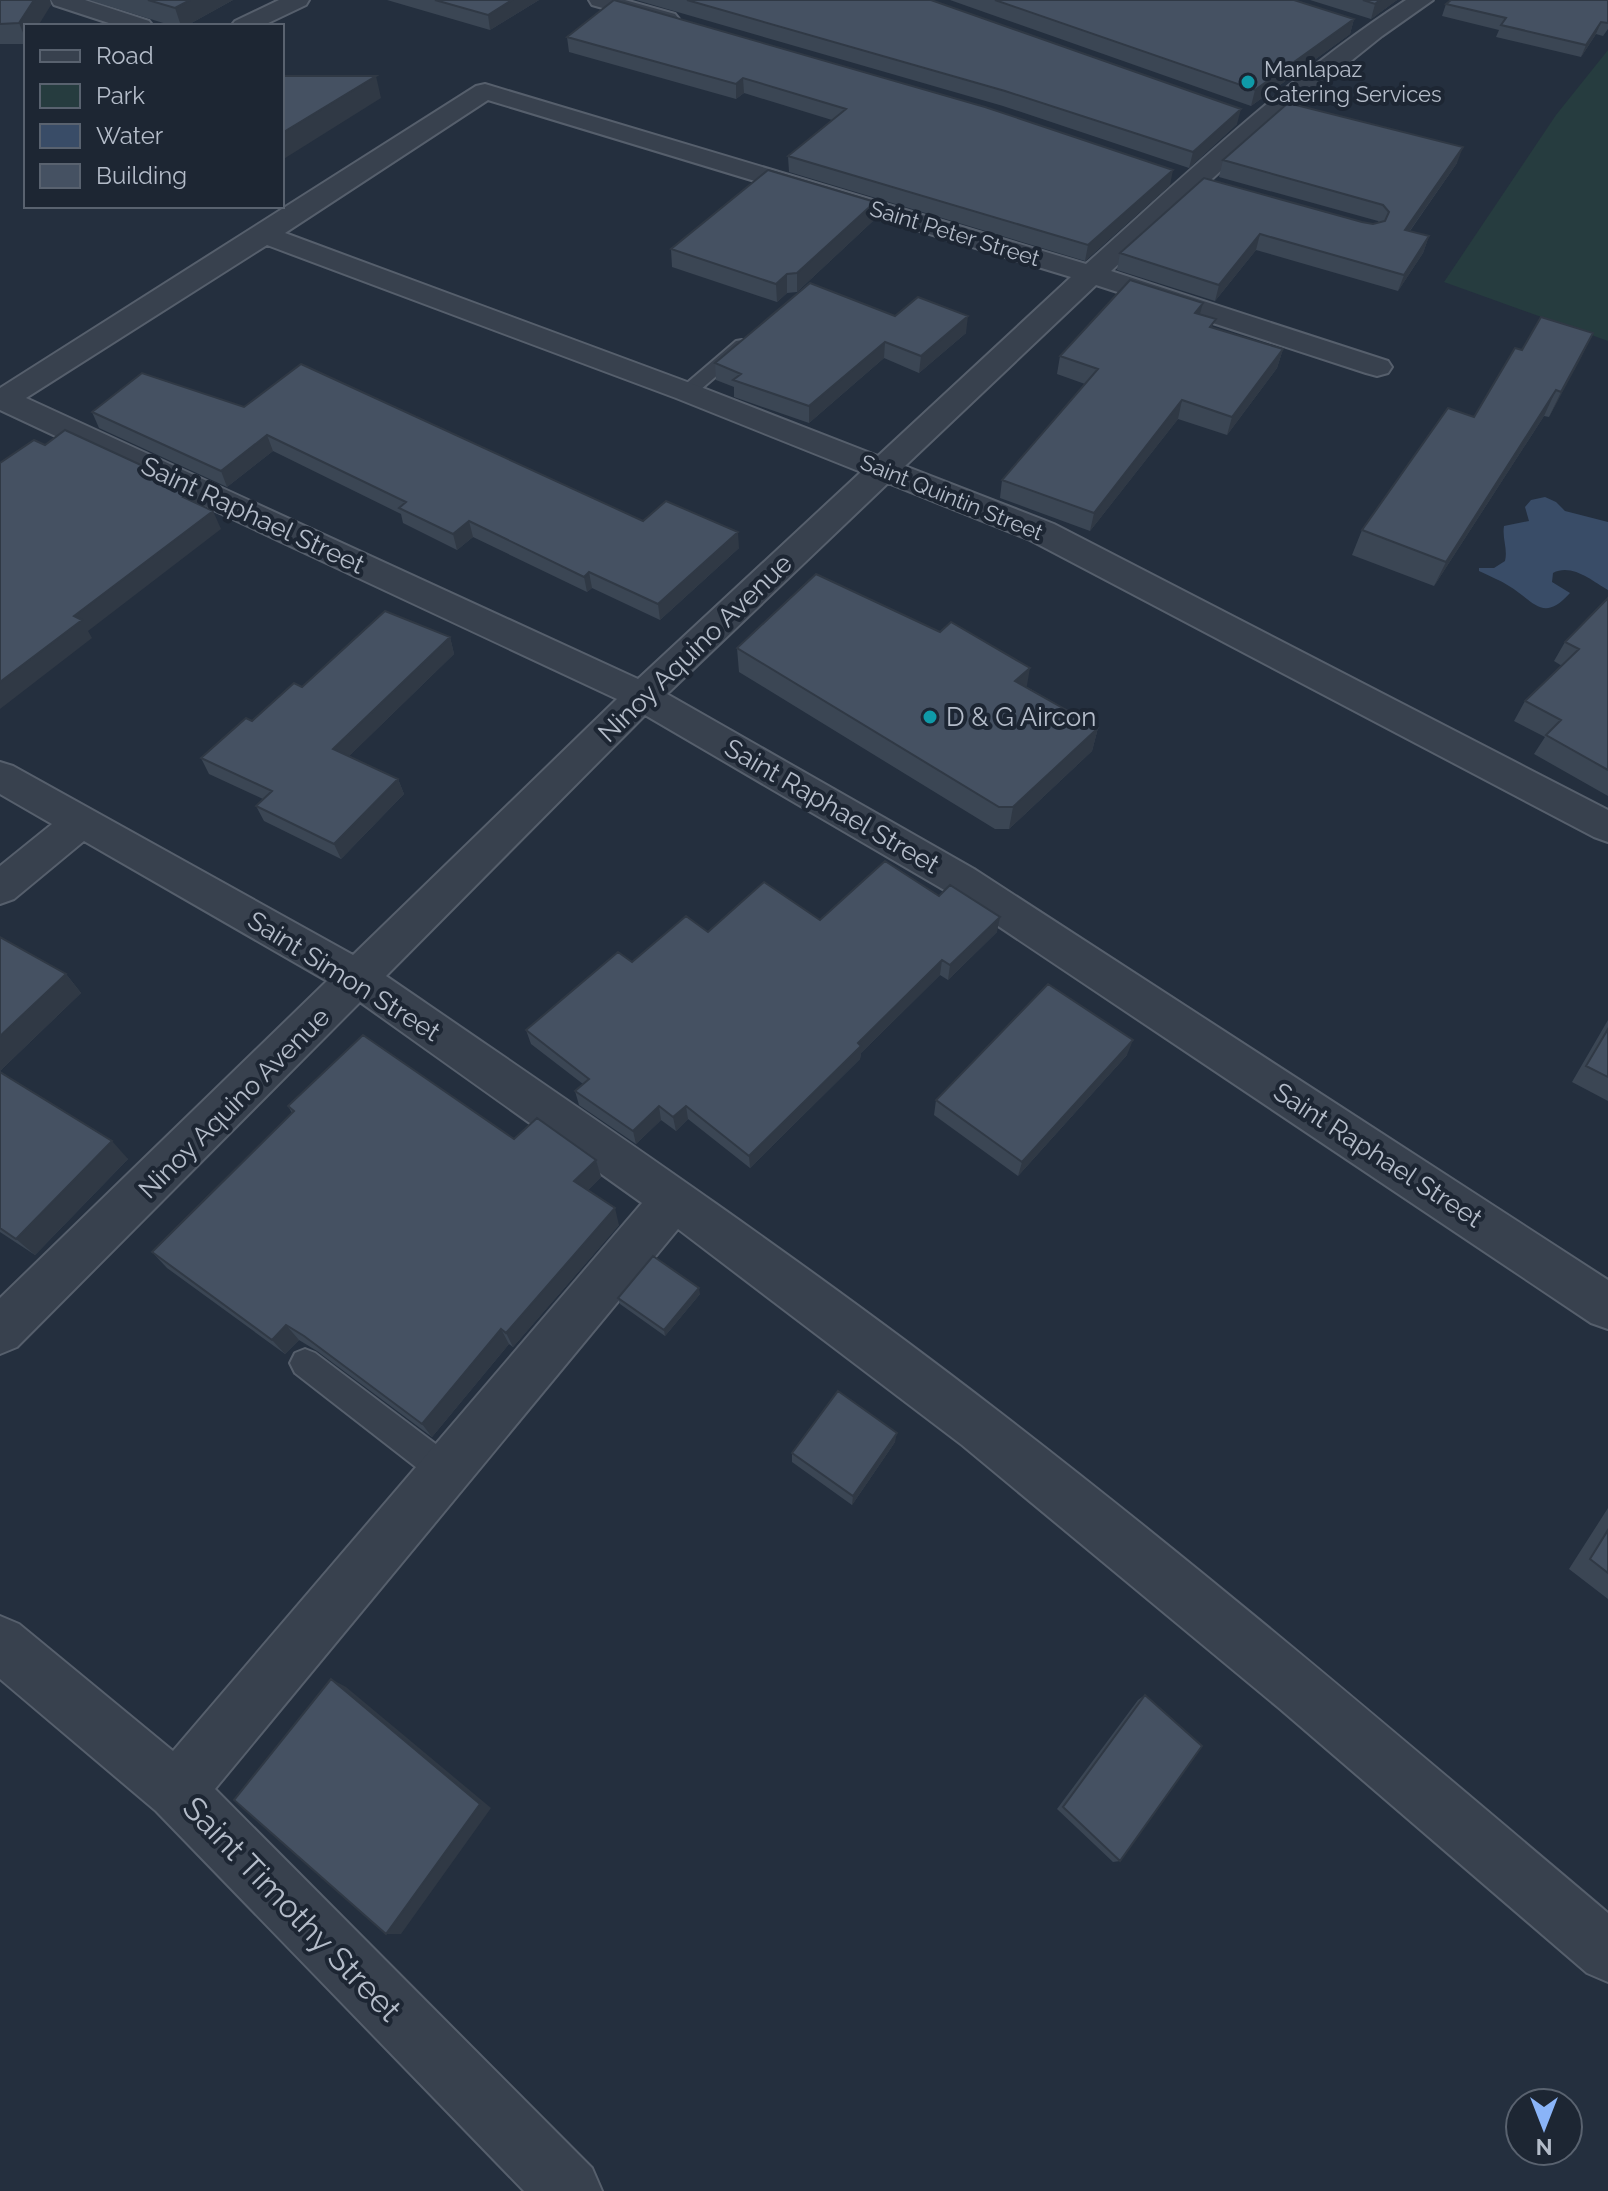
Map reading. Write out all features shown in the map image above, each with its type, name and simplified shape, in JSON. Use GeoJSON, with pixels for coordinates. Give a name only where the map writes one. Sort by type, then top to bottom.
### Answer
{"type":"FeatureCollection","features":[{"type":"Feature","properties":{"kind":"street"},"geometry":{"type":"LineString","coordinates":[[62,0],[135,24]]}},
{"type":"Feature","properties":{"kind":"street"},"geometry":{"type":"LineString","coordinates":[[247,24],[298,0]]}},
{"type":"Feature","properties":{"kind":"street"},"geometry":{"type":"LineString","coordinates":[[600,0],[685,24]]}},
{"type":"Feature","properties":{"kind":"street","name":"Ninoy Aquino Avenue"},"geometry":{"type":"LineString","coordinates":[[0,1331],[642,696],[1194,181],[1246,116],[1360,27],[1422,0]]}},
{"type":"Feature","properties":{"kind":"street","name":"Saint Peter Street"},"geometry":{"type":"LineString","coordinates":[[264,235],[485,91],[1091,274],[1377,367]]}},
{"type":"Feature","properties":{"kind":"street"},"geometry":{"type":"LineString","coordinates":[[2,400],[264,235]]}},
{"type":"Feature","properties":{"kind":"street","name":"Saint Quintin Street"},"geometry":{"type":"LineString","coordinates":[[264,235],[687,392],[1042,532],[1608,827]]}},
{"type":"Feature","properties":{"kind":"street","name":"Saint Raphael Street"},"geometry":{"type":"LineString","coordinates":[[2,400],[642,696],[960,880],[1608,1307]]}},
{"type":"Feature","properties":{"kind":"street","name":"Saint Simon Street"},"geometry":{"type":"LineString","coordinates":[[0,776],[359,979],[674,1199],[980,1428],[1299,1688],[1608,1952]]}},
{"type":"Feature","properties":{"kind":"street"},"geometry":{"type":"LineString","coordinates":[[0,888],[82,821]]}},
{"type":"Feature","properties":{"kind":"street"},"geometry":{"type":"LineString","coordinates":[[176,1791],[674,1199]]}},
{"type":"Feature","properties":{"kind":"street","name":"Saint Timothy Street"},"geometry":{"type":"LineString","coordinates":[[0,1643],[176,1791],[569,2191]]}},
{"type":"Feature","properties":{"kind":"lane"},"geometry":{"type":"LineString","coordinates":[[687,392],[759,330]]}},
{"type":"Feature","properties":{"kind":"lane"},"geometry":{"type":"LineString","coordinates":[[305,1363],[446,1471]]}},
{"type":"Feature","properties":{"kind":"green space"},"geometry":{"type":"Polygon","coordinates":[[[1608,50],[1608,341],[1444,282],[1556,115],[1608,50]]]}},
{"type":"Feature","properties":{"kind":"water"},"geometry":{"type":"Polygon","coordinates":[[[1545,497],[1565,511],[1608,522],[1608,590],[1582,574],[1560,570],[1553,573],[1552,582],[1570,593],[1553,607],[1539,607],[1506,584],[1479,571],[1479,568],[1494,568],[1505,561],[1504,526],[1529,521],[1525,507],[1531,500],[1545,497]]]}},
{"type":"Feature","properties":{"kind":"building"},"geometry":{"type":"Polygon","coordinates":[[[0,0],[34,0],[19,23],[0,24],[0,0]]]}},
{"type":"Feature","properties":{"kind":"building"},"geometry":{"type":"Polygon","coordinates":[[[148,0],[190,0],[175,8],[148,0]]]}},
{"type":"Feature","properties":{"kind":"building"},"geometry":{"type":"Polygon","coordinates":[[[435,0],[512,0],[488,15],[435,0]]]}},
{"type":"Feature","properties":{"kind":"building"},"geometry":{"type":"Polygon","coordinates":[[[614,0],[985,107],[1173,170],[1088,245],[788,156],[846,109],[743,78],[736,84],[567,37],[614,0]]]}},
{"type":"Feature","properties":{"kind":"building"},"geometry":{"type":"Polygon","coordinates":[[[687,0],[931,0],[1241,109],[1193,152],[1005,91],[687,0]]]}},
{"type":"Feature","properties":{"kind":"building"},"geometry":{"type":"Polygon","coordinates":[[[995,0],[1294,0],[1354,19],[1255,90],[995,0]]]}},
{"type":"Feature","properties":{"kind":"building"},"geometry":{"type":"Polygon","coordinates":[[[1451,0],[1608,0],[1608,23],[1601,22],[1586,45],[1501,25],[1506,18],[1446,4],[1451,0]]]}},
{"type":"Feature","properties":{"kind":"building"},"geometry":{"type":"Polygon","coordinates":[[[284,76],[376,76],[284,132],[284,76]]]}},
{"type":"Feature","properties":{"kind":"building"},"geometry":{"type":"Polygon","coordinates":[[[1288,103],[1463,147],[1405,230],[1429,236],[1404,275],[1260,234],[1219,285],[1120,253],[1204,178],[1362,222],[1373,224],[1385,221],[1389,212],[1383,205],[1223,160],[1288,103]]]}},
{"type":"Feature","properties":{"kind":"building"},"geometry":{"type":"Polygon","coordinates":[[[768,170],[875,202],[797,273],[787,274],[776,284],[671,249],[768,170]]]}},
{"type":"Feature","properties":{"kind":"building"},"geometry":{"type":"Polygon","coordinates":[[[1130,280],[1203,303],[1195,313],[1216,319],[1210,327],[1283,349],[1232,417],[1182,400],[1094,513],[1002,480],[1098,369],[1060,356],[1130,280]]]}},
{"type":"Feature","properties":{"kind":"building"},"geometry":{"type":"Polygon","coordinates":[[[810,283],[895,316],[918,297],[968,316],[921,356],[885,342],[809,406],[733,380],[741,374],[715,363],[810,283]]]}},
{"type":"Feature","properties":{"kind":"building"},"geometry":{"type":"Polygon","coordinates":[[[1541,317],[1593,333],[1561,392],[1556,390],[1446,562],[1362,530],[1448,408],[1474,417],[1515,348],[1522,350],[1541,317]]]}},
{"type":"Feature","properties":{"kind":"building"},"geometry":{"type":"Polygon","coordinates":[[[301,364],[643,521],[666,501],[738,532],[658,604],[589,572],[584,577],[469,521],[453,534],[399,508],[406,502],[267,435],[221,471],[92,412],[142,373],[244,407],[301,364]]]}},
{"type":"Feature","properties":{"kind":"building"},"geometry":{"type":"Polygon","coordinates":[[[65,430],[193,489],[183,497],[213,511],[74,616],[82,620],[0,682],[0,463],[34,440],[45,445],[65,430]]]}},
{"type":"Feature","properties":{"kind":"building"},"geometry":{"type":"Polygon","coordinates":[[[816,574],[940,632],[951,622],[1030,668],[1015,681],[1098,728],[1013,807],[999,807],[737,648],[816,574]]]}},
{"type":"Feature","properties":{"kind":"building"},"geometry":{"type":"Polygon","coordinates":[[[1608,598],[1608,770],[1546,735],[1561,720],[1525,701],[1579,649],[1565,642],[1608,598]]]}},
{"type":"Feature","properties":{"kind":"building"},"geometry":{"type":"Polygon","coordinates":[[[385,611],[450,637],[333,749],[398,779],[334,844],[256,806],[272,791],[201,758],[246,718],[252,721],[294,683],[302,687],[385,611]]]}},
{"type":"Feature","properties":{"kind":"building"},"geometry":{"type":"Polygon","coordinates":[[[885,861],[939,896],[950,885],[1000,917],[950,965],[942,960],[858,1043],[861,1046],[749,1156],[686,1106],[673,1117],[659,1106],[633,1131],[575,1091],[589,1079],[526,1030],[618,952],[632,962],[686,916],[708,932],[764,882],[820,920],[885,861]]]}},
{"type":"Feature","properties":{"kind":"building"},"geometry":{"type":"Polygon","coordinates":[[[0,937],[66,974],[0,1036],[0,937]]]}},
{"type":"Feature","properties":{"kind":"building"},"geometry":{"type":"Polygon","coordinates":[[[1048,984],[1133,1040],[1022,1162],[936,1100],[1048,984]]]}},
{"type":"Feature","properties":{"kind":"building"},"geometry":{"type":"Polygon","coordinates":[[[1608,1029],[1608,1077],[1586,1066],[1608,1029]]]}},
{"type":"Feature","properties":{"kind":"building"},"geometry":{"type":"Polygon","coordinates":[[[363,1035],[514,1139],[537,1118],[596,1160],[574,1181],[615,1208],[506,1333],[501,1329],[422,1424],[304,1336],[286,1325],[272,1340],[152,1252],[294,1111],[288,1106],[363,1035]]]}},
{"type":"Feature","properties":{"kind":"building"},"geometry":{"type":"Polygon","coordinates":[[[0,1072],[112,1141],[16,1239],[0,1228],[0,1072]]]}},
{"type":"Feature","properties":{"kind":"building"},"geometry":{"type":"Polygon","coordinates":[[[653,1256],[699,1288],[664,1330],[618,1298],[653,1256]]]}},
{"type":"Feature","properties":{"kind":"building"},"geometry":{"type":"Polygon","coordinates":[[[838,1391],[897,1433],[853,1496],[792,1453],[838,1391]]]}},
{"type":"Feature","properties":{"kind":"building"},"geometry":{"type":"Polygon","coordinates":[[[1608,1530],[1608,1573],[1590,1559],[1608,1530]]]}},
{"type":"Feature","properties":{"kind":"building"},"geometry":{"type":"Polygon","coordinates":[[[331,1679],[480,1804],[386,1934],[234,1800],[331,1679]]]}},
{"type":"Feature","properties":{"kind":"building"},"geometry":{"type":"Polygon","coordinates":[[[1145,1695],[1202,1746],[1120,1861],[1063,1807],[1145,1695]]]}},
{"type":"Feature","properties":{"kind":"place","name":"Manlapaz Catering Services"},"geometry":{"type":"Point","coordinates":[1248,82]}},
{"type":"Feature","properties":{"kind":"place","name":"D & G Aircon"},"geometry":{"type":"Point","coordinates":[930,717]}}]}
